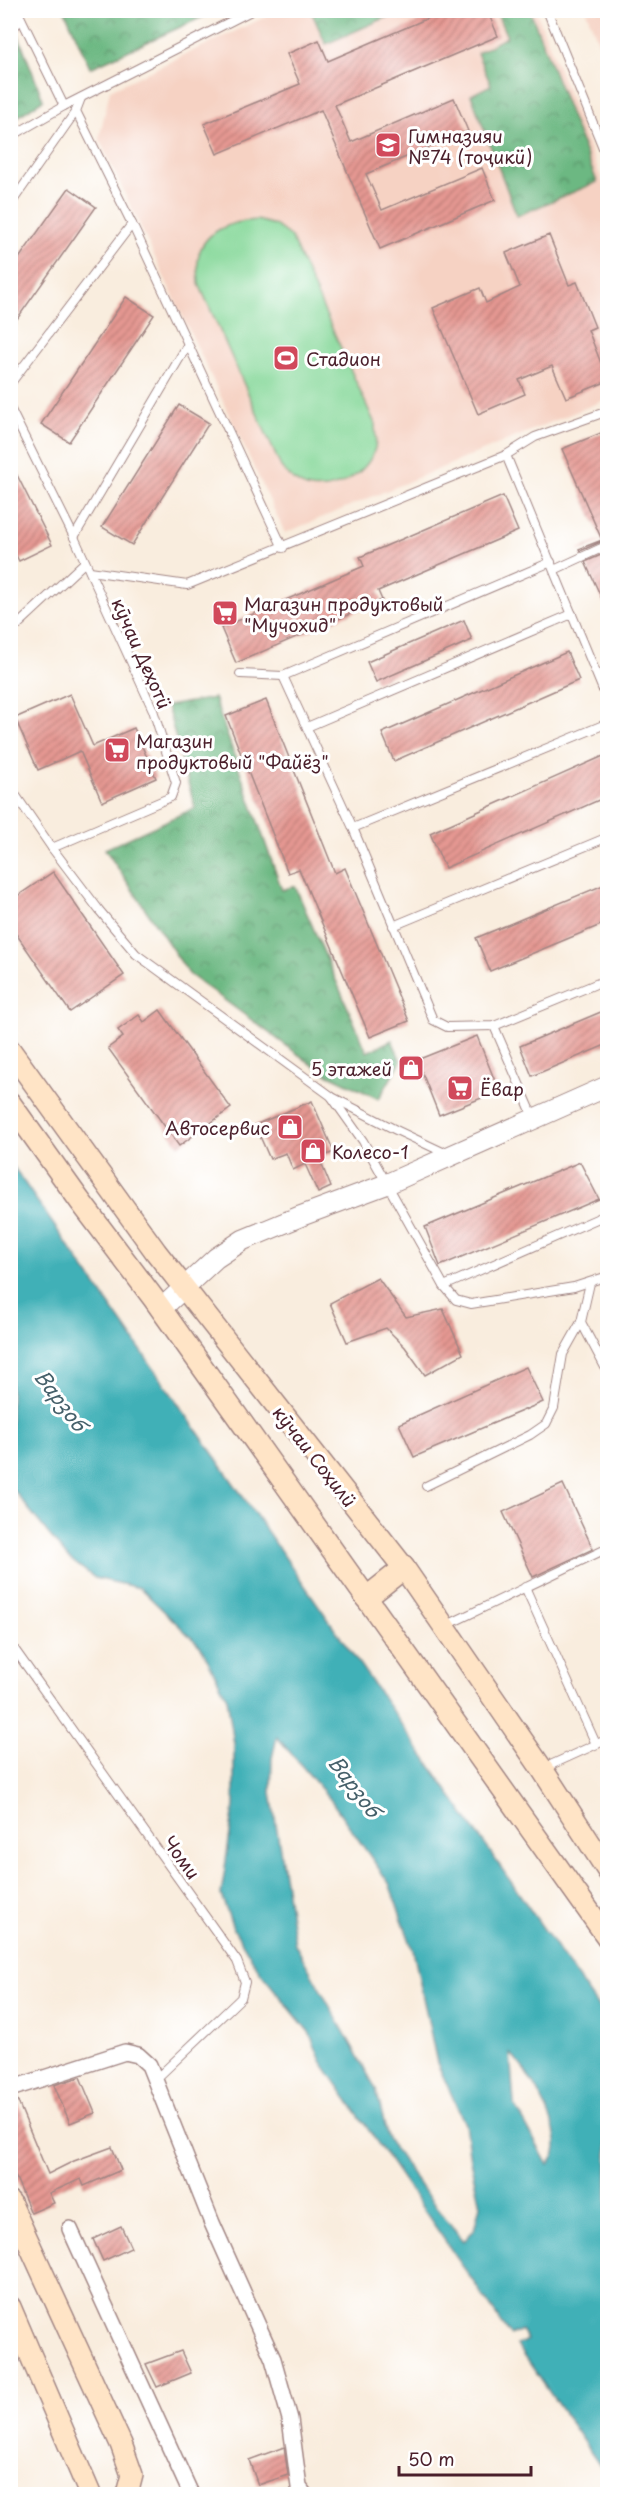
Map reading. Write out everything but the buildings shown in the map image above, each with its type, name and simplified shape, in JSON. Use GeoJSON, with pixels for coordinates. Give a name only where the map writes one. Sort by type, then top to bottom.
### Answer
{"type":"FeatureCollection","features":[{"type":"Feature","properties":{"kind":"main road","name":"кӯчаи Соҳилӣ"},"geometry":{"type":"LineString","coordinates":[[10,1050],[156,1252],[404,1568],[542,1769],[608,1871]]}},
{"type":"Feature","properties":{"kind":"main road"},"geometry":{"type":"LineString","coordinates":[[10,1103],[161,1309],[608,1938]]}},
{"type":"Feature","properties":{"kind":"main road"},"geometry":{"type":"LineString","coordinates":[[366,1598],[404,1568]]}},
{"type":"Feature","properties":{"kind":"main road"},"geometry":{"type":"LineString","coordinates":[[10,2202],[121,2444],[132,2475],[128,2494]]}},
{"type":"Feature","properties":{"kind":"main road"},"geometry":{"type":"LineString","coordinates":[[10,2307],[90,2494]]}},
{"type":"Feature","properties":{"kind":"street"},"geometry":{"type":"LineString","coordinates":[[161,1309],[216,1258],[243,1240],[387,1184],[608,1086]]}},
{"type":"Feature","properties":{"kind":"street"},"geometry":{"type":"LineString","coordinates":[[10,2089],[125,2052],[138,2055],[148,2065],[156,2079],[212,2223],[273,2359],[290,2419],[299,2487],[304,2494]]}},
{"type":"Feature","properties":{"kind":"street"},"geometry":{"type":"LineString","coordinates":[[70,2229],[190,2494]]}},
{"type":"Feature","properties":{"kind":"lane"},"geometry":{"type":"LineString","coordinates":[[17,10],[64,106]]}},
{"type":"Feature","properties":{"kind":"lane"},"geometry":{"type":"LineString","coordinates":[[10,137],[64,106],[253,10]]}},
{"type":"Feature","properties":{"kind":"lane"},"geometry":{"type":"LineString","coordinates":[[548,10],[608,160]]}},
{"type":"Feature","properties":{"kind":"lane"},"geometry":{"type":"LineString","coordinates":[[10,32],[21,19]]}},
{"type":"Feature","properties":{"kind":"lane"},"geometry":{"type":"LineString","coordinates":[[10,205],[76,111],[81,98]]}},
{"type":"Feature","properties":{"kind":"lane"},"geometry":{"type":"LineString","coordinates":[[76,111],[132,224],[283,548]]}},
{"type":"Feature","properties":{"kind":"lane"},"geometry":{"type":"LineString","coordinates":[[10,384],[132,224]]}},
{"type":"Feature","properties":{"kind":"lane"},"geometry":{"type":"LineString","coordinates":[[74,537],[188,344]]}},
{"type":"Feature","properties":{"kind":"lane","name":"кӯчаи Деҳотӣ"},"geometry":{"type":"LineString","coordinates":[[10,408],[74,537],[153,710],[176,783],[171,797],[52,849]]}},
{"type":"Feature","properties":{"kind":"lane"},"geometry":{"type":"LineString","coordinates":[[90,571],[186,585],[283,548],[506,455],[535,437],[608,411]]}},
{"type":"Feature","properties":{"kind":"lane"},"geometry":{"type":"LineString","coordinates":[[506,455],[608,702]]}},
{"type":"Feature","properties":{"kind":"lane"},"geometry":{"type":"LineString","coordinates":[[240,674],[283,676],[608,545]]}},
{"type":"Feature","properties":{"kind":"lane"},"geometry":{"type":"LineString","coordinates":[[10,632],[85,562]]}},
{"type":"Feature","properties":{"kind":"lane"},"geometry":{"type":"LineString","coordinates":[[307,727],[572,614]]}},
{"type":"Feature","properties":{"kind":"lane"},"geometry":{"type":"LineString","coordinates":[[283,676],[353,828],[433,1020],[447,1027],[494,1026],[608,980]]}},
{"type":"Feature","properties":{"kind":"lane"},"geometry":{"type":"LineString","coordinates":[[353,828],[608,723]]}},
{"type":"Feature","properties":{"kind":"lane"},"geometry":{"type":"LineString","coordinates":[[10,787],[52,849],[136,954],[331,1096],[449,1155]]}},
{"type":"Feature","properties":{"kind":"lane"},"geometry":{"type":"LineString","coordinates":[[393,926],[608,837]]}},
{"type":"Feature","properties":{"kind":"lane"},"geometry":{"type":"LineString","coordinates":[[494,1026],[534,1118]]}},
{"type":"Feature","properties":{"kind":"lane"},"geometry":{"type":"LineString","coordinates":[[331,1096],[363,1141],[444,1286],[456,1300],[471,1304],[590,1283],[608,1276]]}},
{"type":"Feature","properties":{"kind":"lane"},"geometry":{"type":"LineString","coordinates":[[444,1286],[608,1214]]}},
{"type":"Feature","properties":{"kind":"lane"},"geometry":{"type":"LineString","coordinates":[[426,1486],[530,1435],[546,1424],[554,1408],[563,1354],[581,1322],[590,1283]]}},
{"type":"Feature","properties":{"kind":"lane"},"geometry":{"type":"LineString","coordinates":[[581,1322],[608,1373]]}},
{"type":"Feature","properties":{"kind":"lane"},"geometry":{"type":"LineString","coordinates":[[444,1626],[608,1548]]}},
{"type":"Feature","properties":{"kind":"lane"},"geometry":{"type":"LineString","coordinates":[[525,1587],[596,1744]]}},
{"type":"Feature","properties":{"kind":"lane","name":"Чоми"},"geometry":{"type":"LineString","coordinates":[[10,1643],[237,1960],[245,1982],[241,1998],[156,2079]]}},
{"type":"Feature","properties":{"kind":"lane"},"geometry":{"type":"LineString","coordinates":[[542,1769],[608,1739]]}},
{"type":"Feature","properties":{"kind":"shaded area"},"geometry":{"type":"Polygon","coordinates":[[[278,11],[536,11],[607,193],[607,399],[285,533],[99,139],[110,90],[278,11]]]}},
{"type":"Feature","properties":{"kind":"shaded area"},"geometry":{"type":"Polygon","coordinates":[[[586,11],[607,11],[607,63],[586,11]]]}},
{"type":"Feature","properties":{"kind":"green space"},"geometry":{"type":"Polygon","coordinates":[[[65,11],[208,11],[209,14],[90,68],[65,11]]]}},
{"type":"Feature","properties":{"kind":"green space"},"geometry":{"type":"Polygon","coordinates":[[[311,11],[401,11],[326,44],[311,11]]]}},
{"type":"Feature","properties":{"kind":"green space"},"geometry":{"type":"Polygon","coordinates":[[[496,11],[530,11],[597,182],[517,216],[471,95],[491,85],[477,53],[507,37],[496,11]]]}},
{"type":"Feature","properties":{"kind":"green space"},"geometry":{"type":"Polygon","coordinates":[[[18,34],[43,100],[11,121],[11,44],[18,34]]]}},
{"type":"Feature","properties":{"kind":"green space"},"geometry":{"type":"Polygon","coordinates":[[[257,220],[275,225],[291,237],[375,424],[376,446],[366,465],[350,479],[331,487],[311,488],[302,485],[281,467],[199,284],[200,250],[211,235],[228,225],[257,220]]]}},
{"type":"Feature","properties":{"kind":"green space"},"geometry":{"type":"Polygon","coordinates":[[[214,698],[282,890],[295,886],[367,1052],[392,1040],[401,1061],[379,1099],[321,1071],[189,974],[105,849],[195,808],[167,706],[214,698]]]}},
{"type":"Feature","properties":{"kind":"water","name":"Варзоб"},"geometry":{"type":"Polygon","coordinates":[[[10,1162],[603,2014],[607,2024],[607,2476],[517,2345],[527,2340],[521,2330],[510,2335],[321,2061],[309,2032],[260,1972],[233,1928],[221,1895],[234,1806],[234,1744],[227,1698],[201,1647],[140,1588],[95,1578],[67,1557],[11,1487],[10,1162]],[[277,1737],[272,1758],[271,1792],[295,1944],[376,2089],[388,2139],[422,2189],[464,2241],[474,2230],[480,2205],[465,2124],[437,2063],[413,1950],[389,1883],[330,1799],[277,1737]],[[510,2053],[514,2103],[548,2165],[554,2155],[556,2142],[549,2114],[526,2072],[510,2053]]]}},
{"type":"Feature","properties":{"kind":"place","name":"Гимназияи №74 (тоҷикӣ)"},"geometry":{"type":"Point","coordinates":[388,145]}},
{"type":"Feature","properties":{"kind":"place","name":"Стадион"},"geometry":{"type":"Point","coordinates":[286,358]}},
{"type":"Feature","properties":{"kind":"place","name":"Магазин продуктовый \"Мучохид\""},"geometry":{"type":"Point","coordinates":[225,613]}},
{"type":"Feature","properties":{"kind":"place","name":"Магазин продуктовый \"Файёз\""},"geometry":{"type":"Point","coordinates":[117,750]}},
{"type":"Feature","properties":{"kind":"place","name":"5 этажей"},"geometry":{"type":"Point","coordinates":[411,1068]}},
{"type":"Feature","properties":{"kind":"place","name":"Ёвар"},"geometry":{"type":"Point","coordinates":[460,1088]}},
{"type":"Feature","properties":{"kind":"place","name":"Автосервис"},"geometry":{"type":"Point","coordinates":[290,1127]}},
{"type":"Feature","properties":{"kind":"place","name":"Колесо-1"},"geometry":{"type":"Point","coordinates":[313,1151]}}]}
